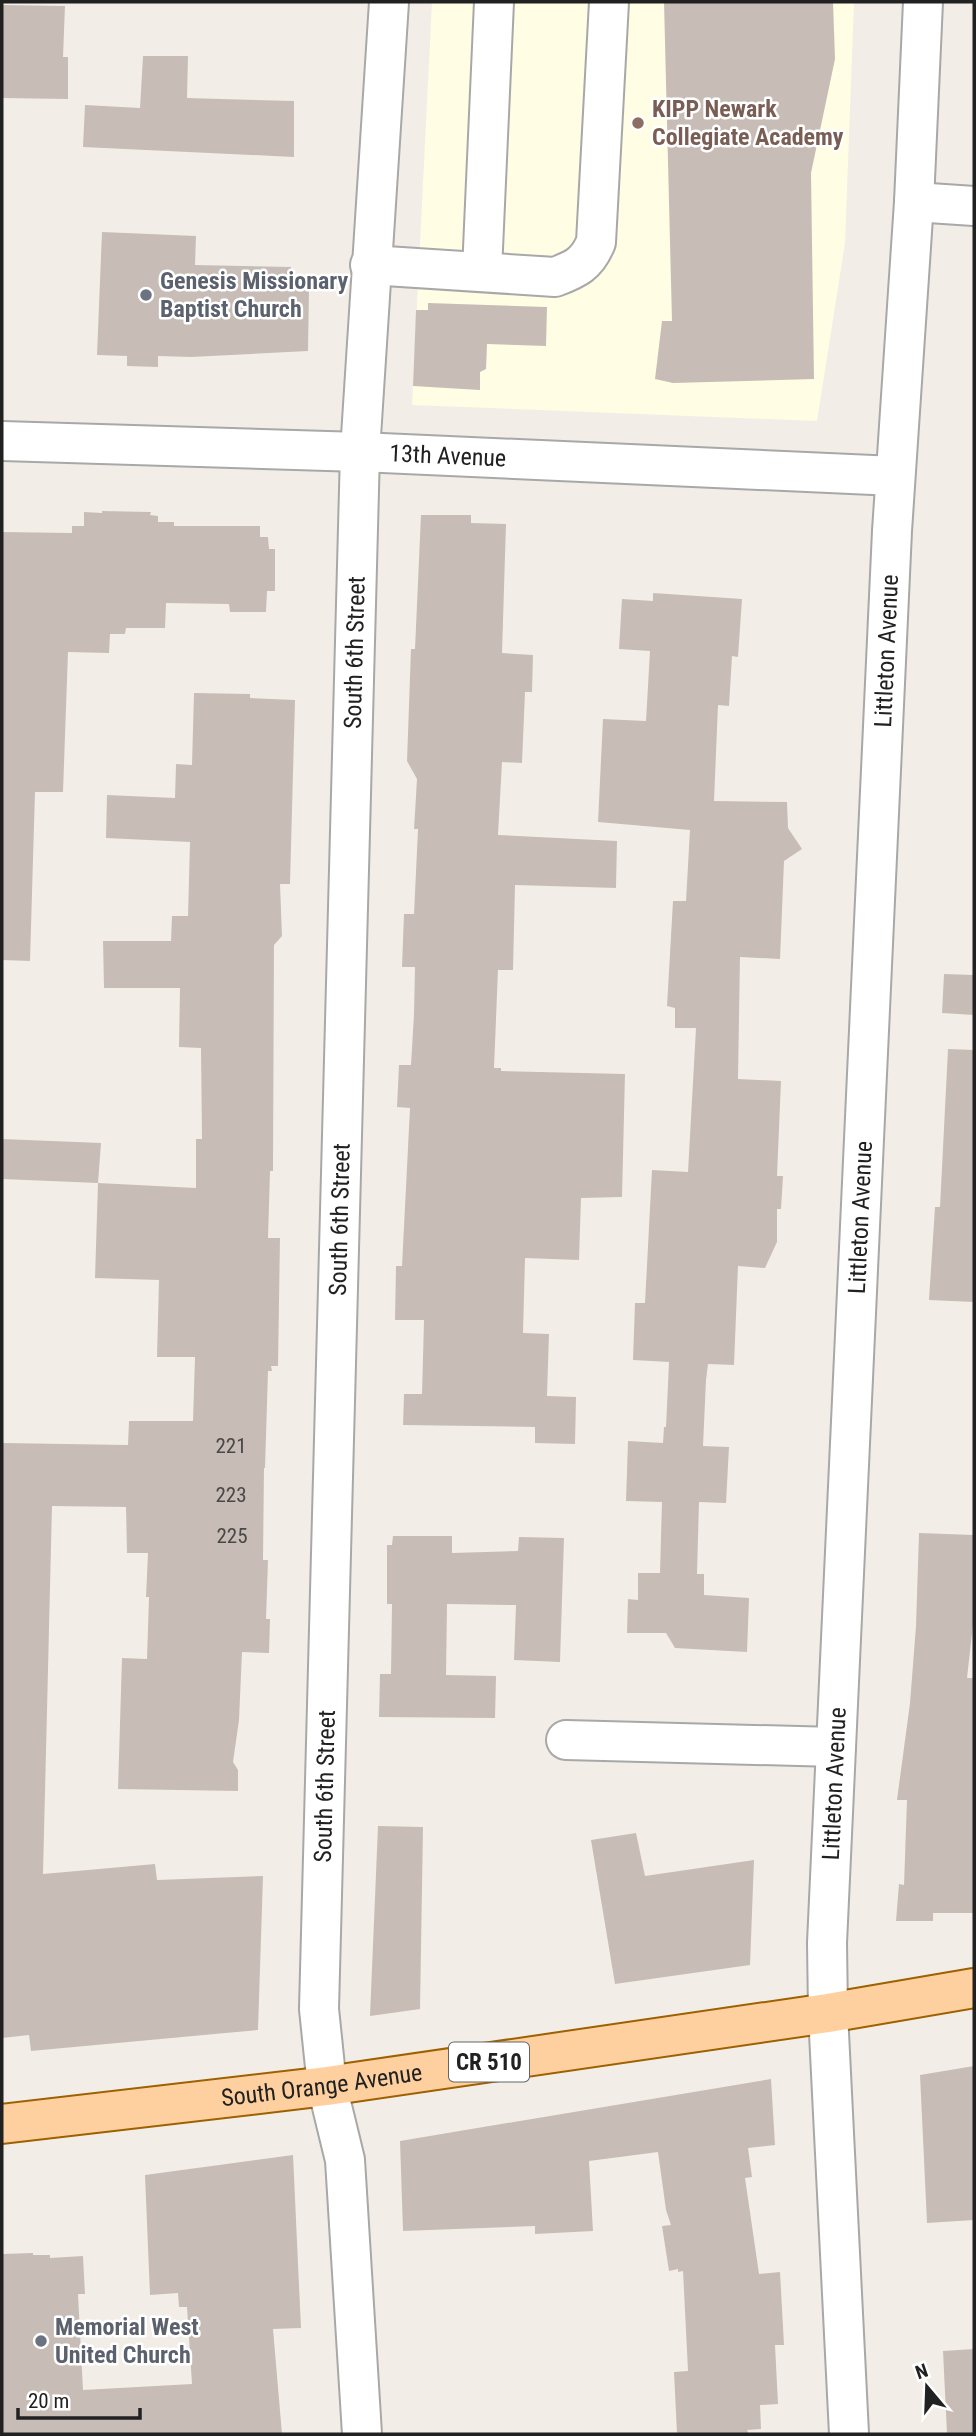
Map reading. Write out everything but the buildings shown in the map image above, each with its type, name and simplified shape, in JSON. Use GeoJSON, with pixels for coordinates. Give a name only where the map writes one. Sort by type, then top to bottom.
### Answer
{"type":"FeatureCollection","features":[{"type":"Feature","properties":{"kind":"main road","name":"South Orange Avenue"},"geometry":{"type":"LineString","coordinates":[[2,2124],[327,2086],[828,2013],[974,1988]]}},
{"type":"Feature","properties":{"kind":"street","name":"South 6th Street"},"geometry":{"type":"LineString","coordinates":[[362,2434],[345,2160],[327,2086],[319,2009],[360,452],[389,2]]}},
{"type":"Feature","properties":{"kind":"street"},"geometry":{"type":"LineString","coordinates":[[494,2],[495,272]]}},
{"type":"Feature","properties":{"kind":"street"},"geometry":{"type":"LineString","coordinates":[[370,265],[555,277],[580,267],[590,257],[596,242],[609,2]]}},
{"type":"Feature","properties":{"kind":"street","name":"Littleton Avenue"},"geometry":{"type":"LineString","coordinates":[[849,2434],[828,2013],[827,1943],[895,476],[914,202],[923,2]]}},
{"type":"Feature","properties":{"kind":"street"},"geometry":{"type":"LineString","coordinates":[[914,202],[974,206]]}},
{"type":"Feature","properties":{"kind":"street","name":"13th Avenue"},"geometry":{"type":"LineString","coordinates":[[2,441],[360,452],[895,476]]}},
{"type":"Feature","properties":{"kind":"street"},"geometry":{"type":"LineString","coordinates":[[566,1740],[836,1747]]}},
{"type":"Feature","properties":{"kind":"shaded area","name":"KIPP Newark Collegiate Academy"},"geometry":{"type":"Polygon","coordinates":[[[432,2],[854,2],[845,243],[817,421],[412,405],[432,2]]]}},
{"type":"Feature","properties":{"kind":"place","name":"KIPP Newark Collegiate Academy"},"geometry":{"type":"Point","coordinates":[638,123]}},
{"type":"Feature","properties":{"kind":"place","name":"Genesis Missionary Baptist Church"},"geometry":{"type":"Point","coordinates":[146,295]}},
{"type":"Feature","properties":{"kind":"place","name":"Memorial West United Church"},"geometry":{"type":"Point","coordinates":[41,2341]}}]}
